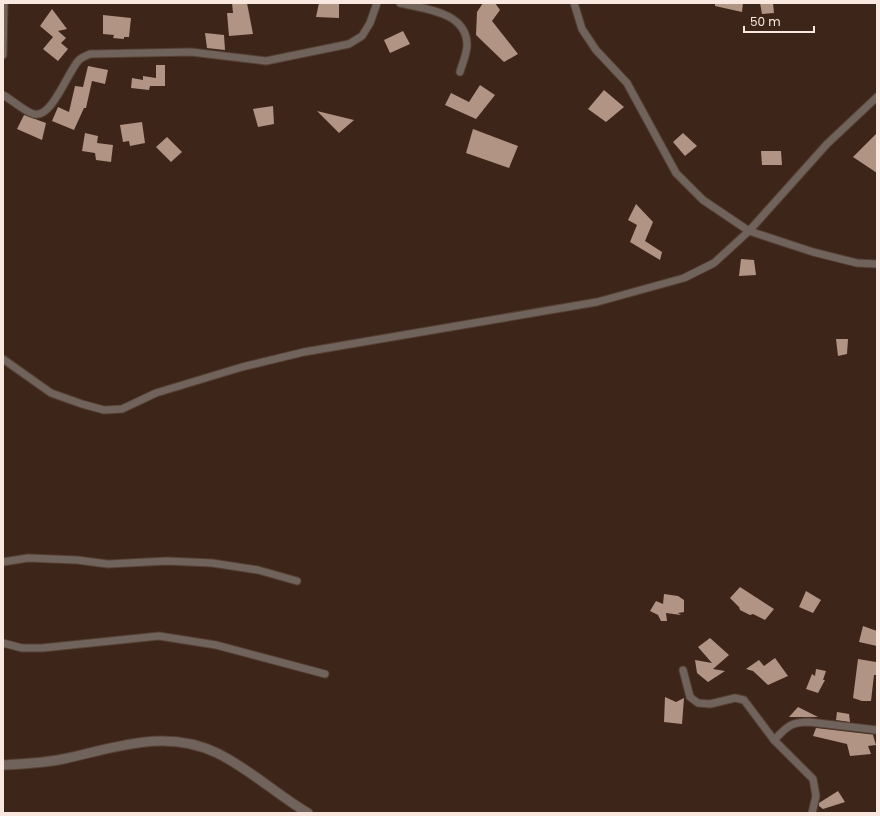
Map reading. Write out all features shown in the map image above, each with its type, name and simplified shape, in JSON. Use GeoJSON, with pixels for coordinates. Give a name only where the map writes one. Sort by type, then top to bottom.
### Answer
{"type":"FeatureCollection","features":[{"type":"Feature","properties":{"kind":"street"},"geometry":{"type":"LineString","coordinates":[[3,55],[4,3]]}},
{"type":"Feature","properties":{"kind":"street"},"geometry":{"type":"LineString","coordinates":[[3,95],[34,114],[43,113],[51,106],[80,59],[90,54],[191,52],[266,61],[349,44],[362,36],[370,22],[377,3]]}},
{"type":"Feature","properties":{"kind":"street"},"geometry":{"type":"LineString","coordinates":[[400,3],[442,14],[458,21],[466,31],[468,47],[460,72]]}},
{"type":"Feature","properties":{"kind":"street"},"geometry":{"type":"LineString","coordinates":[[574,3],[582,29],[596,50],[627,83],[676,172],[703,200],[749,231],[814,252],[856,263],[877,264]]}},
{"type":"Feature","properties":{"kind":"street"},"geometry":{"type":"LineString","coordinates":[[3,359],[51,393],[104,410],[122,409],[156,393],[242,367],[304,352],[596,302],[676,280],[714,263],[749,231],[827,144],[877,97]]}},
{"type":"Feature","properties":{"kind":"street"},"geometry":{"type":"LineString","coordinates":[[3,562],[28,558],[77,560],[108,564],[167,561],[212,563],[258,570],[297,581]]}},
{"type":"Feature","properties":{"kind":"street"},"geometry":{"type":"LineString","coordinates":[[3,643],[22,648],[42,648],[159,636],[216,645],[325,674]]}},
{"type":"Feature","properties":{"kind":"street"},"geometry":{"type":"LineString","coordinates":[[683,670],[690,697],[698,703],[710,704],[735,698],[744,700],[774,740],[813,779],[816,796],[812,813]]}},
{"type":"Feature","properties":{"kind":"street"},"geometry":{"type":"LineString","coordinates":[[774,740],[790,724],[799,722],[877,730]]}},
{"type":"Feature","properties":{"kind":"street"},"geometry":{"type":"LineString","coordinates":[[3,765],[28,764],[63,759],[109,747],[142,741],[169,740],[192,744],[217,753],[308,813]]}},
{"type":"Feature","properties":{"kind":"building"},"geometry":{"type":"Polygon","coordinates":[[[232,3],[247,3],[253,34],[229,36],[227,13],[233,13],[232,3]]]}},
{"type":"Feature","properties":{"kind":"building"},"geometry":{"type":"Polygon","coordinates":[[[319,3],[339,3],[339,18],[316,17],[319,3]]]}},
{"type":"Feature","properties":{"kind":"building"},"geometry":{"type":"Polygon","coordinates":[[[483,3],[495,3],[500,10],[492,21],[518,54],[504,62],[476,35],[477,12],[483,3]]]}},
{"type":"Feature","properties":{"kind":"building"},"geometry":{"type":"Polygon","coordinates":[[[715,3],[743,3],[742,12],[715,6],[715,3]]]}},
{"type":"Feature","properties":{"kind":"building"},"geometry":{"type":"Polygon","coordinates":[[[760,3],[773,3],[774,13],[762,14],[760,3]]]}},
{"type":"Feature","properties":{"kind":"building"},"geometry":{"type":"Polygon","coordinates":[[[52,9],[67,29],[58,31],[66,38],[61,43],[68,49],[58,61],[43,49],[53,37],[40,26],[52,9]]]}},
{"type":"Feature","properties":{"kind":"building"},"geometry":{"type":"Polygon","coordinates":[[[103,15],[131,18],[129,37],[124,37],[124,39],[113,38],[114,35],[103,34],[103,15]]]}},
{"type":"Feature","properties":{"kind":"building"},"geometry":{"type":"Polygon","coordinates":[[[403,31],[410,44],[390,53],[384,40],[403,31]]]}},
{"type":"Feature","properties":{"kind":"building"},"geometry":{"type":"Polygon","coordinates":[[[205,33],[224,35],[225,50],[207,48],[205,33]]]}},
{"type":"Feature","properties":{"kind":"building"},"geometry":{"type":"Polygon","coordinates":[[[156,65],[165,65],[165,86],[150,86],[149,90],[131,88],[132,78],[143,80],[143,76],[156,78],[156,65]]]}},
{"type":"Feature","properties":{"kind":"building"},"geometry":{"type":"Polygon","coordinates":[[[88,66],[108,70],[105,84],[92,81],[86,108],[84,108],[74,130],[52,121],[58,107],[69,112],[75,86],[83,87],[88,66]]]}},
{"type":"Feature","properties":{"kind":"building"},"geometry":{"type":"Polygon","coordinates":[[[480,85],[495,95],[476,119],[445,105],[451,93],[469,102],[480,85]]]}},
{"type":"Feature","properties":{"kind":"building"},"geometry":{"type":"Polygon","coordinates":[[[604,90],[624,107],[606,122],[588,109],[604,90]]]}},
{"type":"Feature","properties":{"kind":"building"},"geometry":{"type":"Polygon","coordinates":[[[273,106],[274,124],[258,127],[253,109],[273,106]]]}},
{"type":"Feature","properties":{"kind":"building"},"geometry":{"type":"Polygon","coordinates":[[[317,111],[354,120],[339,133],[317,111]]]}},
{"type":"Feature","properties":{"kind":"building"},"geometry":{"type":"Polygon","coordinates":[[[24,115],[46,123],[42,140],[17,129],[24,115]]]}},
{"type":"Feature","properties":{"kind":"building"},"geometry":{"type":"Polygon","coordinates":[[[142,122],[145,143],[130,146],[129,141],[123,142],[120,125],[142,122]]]}},
{"type":"Feature","properties":{"kind":"building"},"geometry":{"type":"Polygon","coordinates":[[[473,129],[518,146],[509,168],[466,153],[473,129]]]}},
{"type":"Feature","properties":{"kind":"building"},"geometry":{"type":"Polygon","coordinates":[[[85,133],[98,136],[97,143],[113,145],[111,162],[96,160],[95,153],[82,151],[85,133]]]}},
{"type":"Feature","properties":{"kind":"building"},"geometry":{"type":"Polygon","coordinates":[[[683,133],[697,146],[685,156],[673,142],[683,133]]]}},
{"type":"Feature","properties":{"kind":"building"},"geometry":{"type":"Polygon","coordinates":[[[877,133],[877,173],[853,157],[877,133]]]}},
{"type":"Feature","properties":{"kind":"building"},"geometry":{"type":"Polygon","coordinates":[[[167,137],[182,152],[171,162],[156,147],[167,137]]]}},
{"type":"Feature","properties":{"kind":"building"},"geometry":{"type":"Polygon","coordinates":[[[761,151],[781,151],[782,165],[762,165],[761,151]]]}},
{"type":"Feature","properties":{"kind":"building"},"geometry":{"type":"Polygon","coordinates":[[[636,204],[653,222],[645,241],[662,252],[660,260],[630,242],[637,225],[628,220],[636,204]]]}},
{"type":"Feature","properties":{"kind":"building"},"geometry":{"type":"Polygon","coordinates":[[[741,259],[754,260],[756,275],[739,276],[741,259]]]}},
{"type":"Feature","properties":{"kind":"building"},"geometry":{"type":"Polygon","coordinates":[[[836,339],[848,339],[847,354],[838,356],[836,339]]]}},
{"type":"Feature","properties":{"kind":"building"},"geometry":{"type":"Polygon","coordinates":[[[740,587],[774,609],[765,620],[740,610],[730,598],[740,587]]]}},
{"type":"Feature","properties":{"kind":"building"},"geometry":{"type":"Polygon","coordinates":[[[806,591],[821,600],[813,613],[799,607],[806,591]]]}},
{"type":"Feature","properties":{"kind":"building"},"geometry":{"type":"Polygon","coordinates":[[[664,594],[678,596],[684,600],[684,612],[678,613],[681,615],[666,613],[667,621],[661,621],[658,615],[650,611],[656,601],[663,604],[664,594]]]}},
{"type":"Feature","properties":{"kind":"building"},"geometry":{"type":"Polygon","coordinates":[[[863,626],[877,631],[877,646],[859,642],[863,626]]]}},
{"type":"Feature","properties":{"kind":"building"},"geometry":{"type":"Polygon","coordinates":[[[710,638],[729,655],[713,669],[725,671],[708,682],[697,673],[695,660],[712,663],[698,647],[710,638]]]}},
{"type":"Feature","properties":{"kind":"building"},"geometry":{"type":"Polygon","coordinates":[[[775,658],[788,676],[768,685],[753,671],[746,669],[759,660],[764,666],[775,658]]]}},
{"type":"Feature","properties":{"kind":"building"},"geometry":{"type":"Polygon","coordinates":[[[858,659],[876,662],[876,675],[874,675],[871,701],[862,701],[853,698],[858,659]]]}},
{"type":"Feature","properties":{"kind":"building"},"geometry":{"type":"Polygon","coordinates":[[[816,669],[826,671],[823,680],[825,680],[818,693],[806,689],[812,674],[815,676],[816,669]]]}},
{"type":"Feature","properties":{"kind":"building"},"geometry":{"type":"Polygon","coordinates":[[[665,697],[676,702],[684,698],[682,724],[664,722],[665,697]]]}},
{"type":"Feature","properties":{"kind":"building"},"geometry":{"type":"Polygon","coordinates":[[[798,707],[818,717],[789,717],[798,707]]]}},
{"type":"Feature","properties":{"kind":"building"},"geometry":{"type":"Polygon","coordinates":[[[837,712],[849,714],[850,722],[836,720],[837,712]]]}},
{"type":"Feature","properties":{"kind":"building"},"geometry":{"type":"Polygon","coordinates":[[[816,728],[876,735],[873,735],[876,745],[868,746],[871,754],[850,756],[847,744],[813,736],[816,728]]]}},
{"type":"Feature","properties":{"kind":"building"},"geometry":{"type":"Polygon","coordinates":[[[838,791],[845,802],[823,809],[819,806],[819,803],[838,791]]]}}]}
